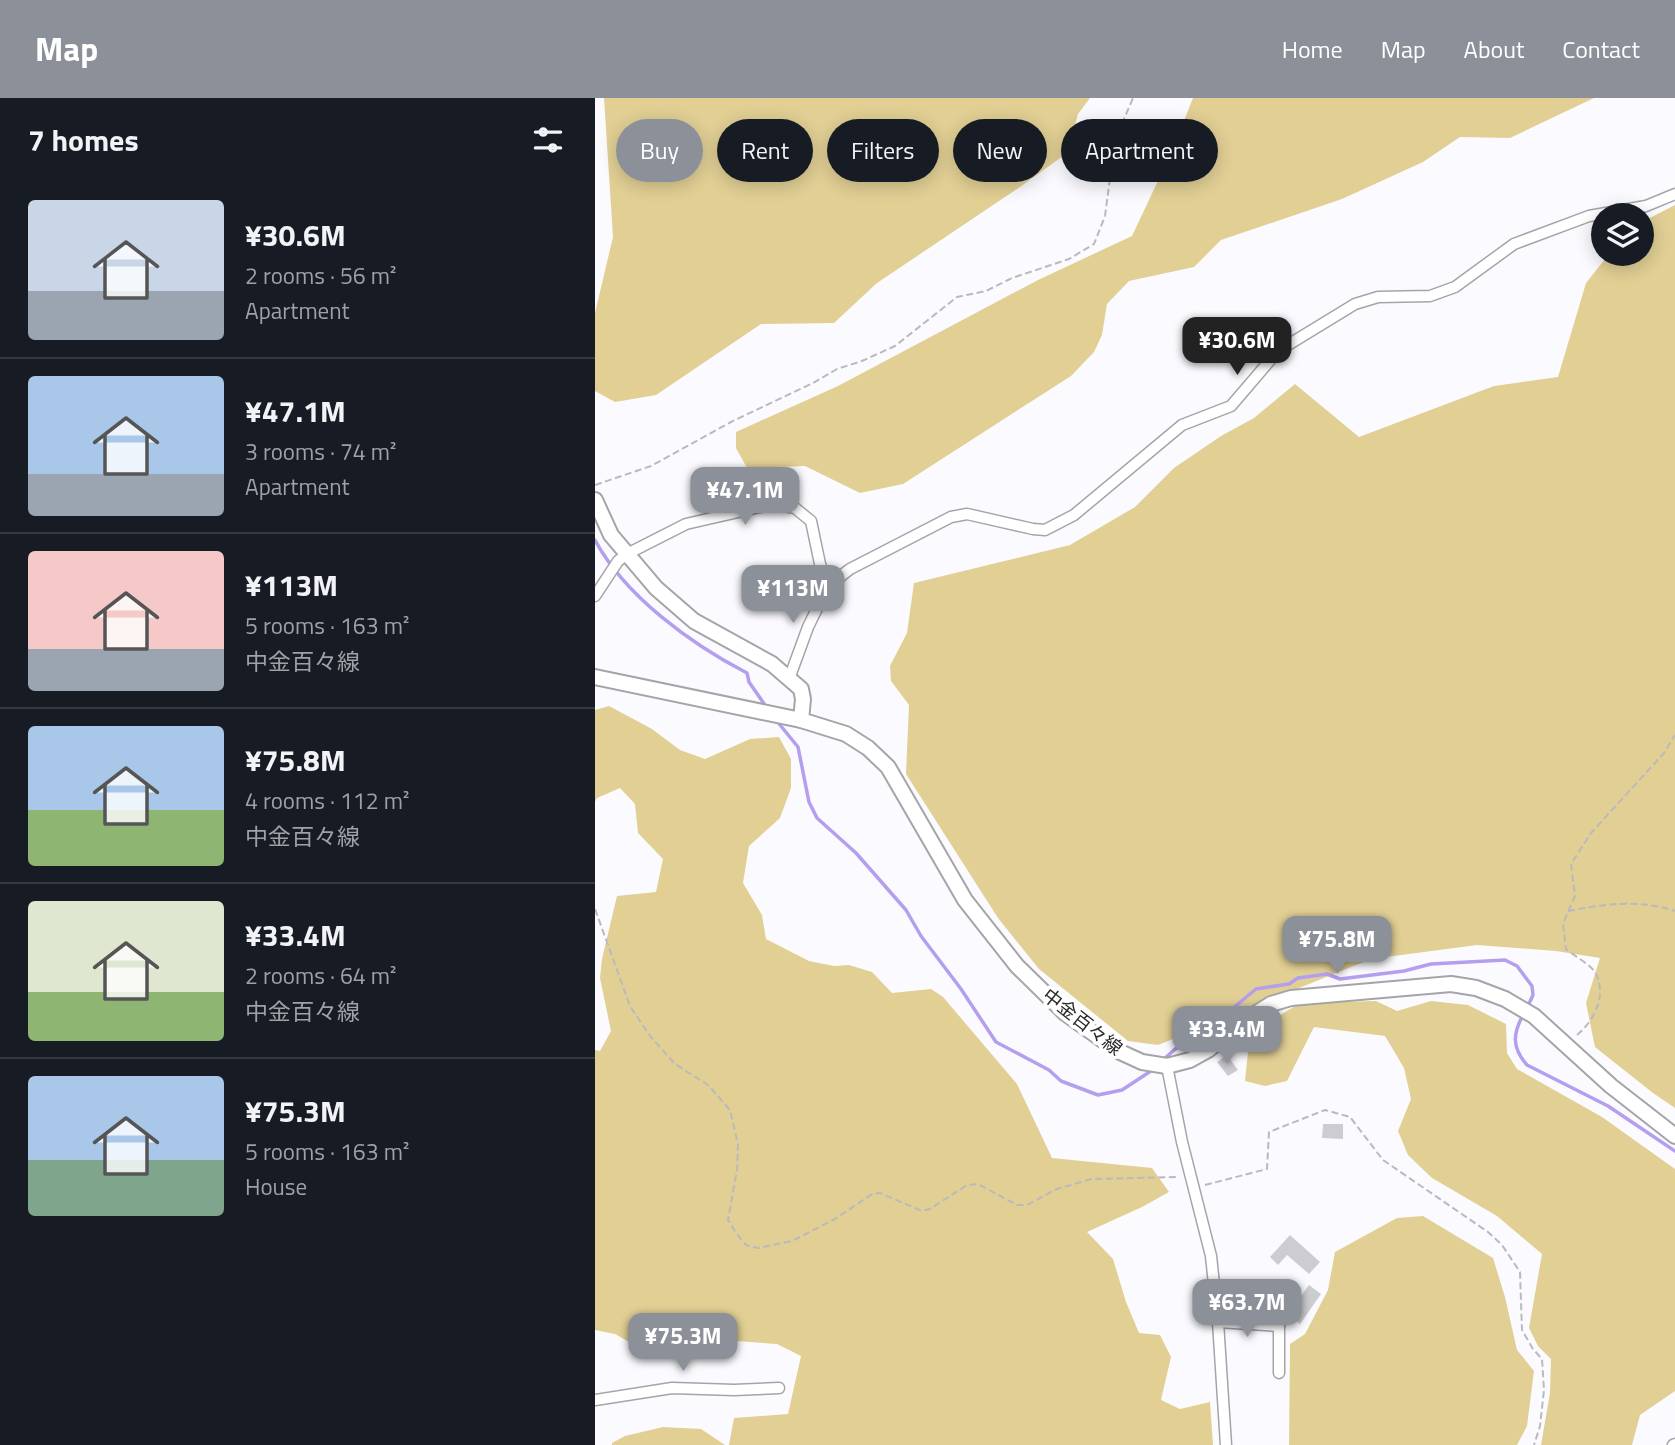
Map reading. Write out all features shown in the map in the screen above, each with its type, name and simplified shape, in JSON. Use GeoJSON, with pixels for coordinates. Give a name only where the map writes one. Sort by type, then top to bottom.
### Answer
{"type":"FeatureCollection","features":[{"type":"Feature","properties":{"kind":"main road"},"geometry":{"type":"LineString","coordinates":[[595,500],[622,558],[694,621],[772,664],[801,690],[803,699],[795,719]]}},
{"type":"Feature","properties":{"kind":"main road","name":"中金百々線"},"geometry":{"type":"LineString","coordinates":[[595,677],[795,719],[846,734],[868,748],[888,767],[965,900],[1017,967],[1065,1013],[1118,1051],[1142,1062],[1167,1066],[1190,1060],[1271,1004],[1291,998],[1451,984],[1476,988],[1534,1016],[1647,1116],[1675,1136]]}},
{"type":"Feature","properties":{"kind":"street"},"geometry":{"type":"LineString","coordinates":[[789,678],[828,586],[851,569],[951,517],[967,514],[1033,529],[1045,530],[1055,526],[1074,515],[1182,425],[1231,406],[1278,351],[1355,304],[1378,297],[1430,296],[1455,288],[1514,244],[1589,216],[1646,206],[1675,194]]}},
{"type":"Feature","properties":{"kind":"street"},"geometry":{"type":"LineString","coordinates":[[595,596],[622,558],[686,524],[778,505],[795,509],[811,521],[820,564],[828,586]]}},
{"type":"Feature","properties":{"kind":"street"},"geometry":{"type":"LineString","coordinates":[[1167,1066],[1211,1256],[1226,1445]]}},
{"type":"Feature","properties":{"kind":"street"},"geometry":{"type":"LineString","coordinates":[[1279,1373],[1282,1304]]}},
{"type":"Feature","properties":{"kind":"street"},"geometry":{"type":"LineString","coordinates":[[1218,1322],[1279,1326]]}},
{"type":"Feature","properties":{"kind":"street"},"geometry":{"type":"LineString","coordinates":[[595,1400],[672,1388],[779,1388]]}},
{"type":"Feature","properties":{"kind":"path"},"geometry":{"type":"LineString","coordinates":[[595,485],[651,467],[731,422],[837,369],[895,346],[957,297],[986,290],[1012,278],[1069,260],[1094,244],[1105,216],[1115,140],[1133,98]]}},
{"type":"Feature","properties":{"kind":"path"},"geometry":{"type":"LineString","coordinates":[[1566,1045],[1589,1025],[1601,995],[1596,972],[1566,949],[1563,924],[1575,896],[1571,864],[1580,847],[1664,753],[1675,735]]}},
{"type":"Feature","properties":{"kind":"path"},"geometry":{"type":"LineString","coordinates":[[1567,912],[1599,905],[1636,903],[1675,911]]}},
{"type":"Feature","properties":{"kind":"path"},"geometry":{"type":"LineString","coordinates":[[595,909],[638,1019],[675,1064],[708,1086],[730,1110],[738,1144],[737,1171],[729,1220],[746,1245],[758,1248],[792,1241],[835,1219],[872,1194],[880,1193],[922,1211],[930,1209],[967,1185],[978,1184],[1010,1202],[1027,1205],[1056,1189],[1091,1179],[1181,1177],[1190,1174]]}},
{"type":"Feature","properties":{"kind":"path"},"geometry":{"type":"LineString","coordinates":[[1194,1188],[1267,1169],[1269,1132],[1325,1110],[1350,1116],[1383,1160],[1488,1232],[1513,1259],[1520,1272],[1522,1330],[1532,1349],[1542,1359],[1544,1390],[1540,1426],[1534,1445]]}},
{"type":"Feature","properties":{"kind":"shaded area"},"geometry":{"type":"Polygon","coordinates":[[[604,98],[1090,98],[1077,119],[1061,119],[1061,157],[1047,167],[1047,119],[953,119],[953,182],[1027,182],[877,283],[834,323],[761,324],[656,395],[615,402],[595,391],[595,313],[613,237],[604,98]]]}},
{"type":"Feature","properties":{"kind":"shaded area"},"geometry":{"type":"Polygon","coordinates":[[[1193,98],[1594,98],[1510,138],[1460,137],[1423,162],[1342,199],[1221,240],[1194,267],[1129,281],[1107,304],[1102,335],[1094,352],[1071,376],[903,484],[860,493],[805,466],[747,468],[736,448],[736,432],[838,386],[1038,280],[1132,236],[1157,182],[1218,182],[1218,119],[1185,119],[1193,98]]]}},
{"type":"Feature","properties":{"kind":"shaded area"},"geometry":{"type":"Polygon","coordinates":[[[1675,205],[1675,1108],[1595,1047],[1586,1003],[1600,958],[1556,951],[1477,945],[1371,959],[1158,1045],[1128,1041],[1039,969],[998,918],[906,774],[909,705],[891,681],[890,666],[907,633],[914,583],[1070,545],[1135,507],[1174,468],[1221,436],[1254,418],[1295,384],[1359,437],[1494,386],[1558,377],[1586,283],[1599,266],[1654,266],[1654,216],[1675,205]]]}},
{"type":"Feature","properties":{"kind":"shaded area"},"geometry":{"type":"Polygon","coordinates":[[[609,706],[652,729],[680,750],[705,759],[750,739],[779,737],[791,759],[791,788],[780,818],[749,846],[743,883],[762,915],[766,939],[809,961],[834,966],[849,965],[872,972],[892,993],[931,989],[943,997],[1017,1084],[1052,1158],[1152,1168],[1169,1192],[1087,1232],[1113,1259],[1139,1333],[1160,1335],[1171,1357],[1161,1400],[1180,1409],[1210,1402],[1213,1445],[729,1445],[734,1418],[788,1414],[801,1356],[777,1344],[737,1341],[689,1355],[636,1346],[615,1334],[595,1330],[595,1050],[600,1051],[611,1031],[600,978],[602,959],[617,896],[656,892],[663,859],[638,833],[635,804],[620,788],[597,798],[595,802],[595,710],[609,706]]]}},
{"type":"Feature","properties":{"kind":"shaded area"},"geometry":{"type":"Polygon","coordinates":[[[1376,1001],[1397,1011],[1431,1001],[1468,1005],[1506,1024],[1507,1053],[1517,1069],[1602,1117],[1675,1169],[1675,1391],[1640,1415],[1632,1445],[1541,1445],[1550,1393],[1551,1359],[1538,1346],[1529,1328],[1542,1254],[1497,1216],[1432,1178],[1408,1155],[1398,1131],[1411,1099],[1404,1068],[1385,1036],[1314,1027],[1287,1081],[1265,1086],[1245,1081],[1249,1042],[1277,1017],[1300,1003],[1376,1001]]]}},
{"type":"Feature","properties":{"kind":"shaded area"},"geometry":{"type":"Polygon","coordinates":[[[1423,1216],[1493,1258],[1517,1350],[1534,1371],[1527,1426],[1517,1445],[1289,1445],[1290,1344],[1305,1334],[1328,1290],[1335,1252],[1397,1218],[1423,1216]]]}},
{"type":"Feature","properties":{"kind":"shaded area"},"geometry":{"type":"Polygon","coordinates":[[[663,1427],[701,1429],[725,1445],[612,1445],[625,1436],[663,1427]]]}},
{"type":"Feature","properties":{"kind":"building"},"geometry":{"type":"Polygon","coordinates":[[[1227,1055],[1238,1070],[1228,1076],[1217,1062],[1227,1055]]]}},
{"type":"Feature","properties":{"kind":"building"},"geometry":{"type":"Polygon","coordinates":[[[1323,1124],[1343,1124],[1343,1139],[1322,1138],[1323,1124]]]}},
{"type":"Feature","properties":{"kind":"building"},"geometry":{"type":"Polygon","coordinates":[[[1290,1235],[1320,1262],[1309,1274],[1287,1255],[1278,1265],[1270,1257],[1290,1235]]]}},
{"type":"Feature","properties":{"kind":"building"},"geometry":{"type":"Polygon","coordinates":[[[1309,1285],[1321,1294],[1300,1324],[1288,1314],[1309,1285]]]}},
{"type":"Feature","properties":{"kind":"waterway"},"geometry":{"type":"LineString","coordinates":[[595,540],[624,580],[661,617],[704,648],[747,673],[749,682],[767,708]]}},
{"type":"Feature","properties":{"kind":"waterway"},"geometry":{"type":"LineString","coordinates":[[776,720],[798,747],[809,802],[817,818],[856,853],[906,910],[921,936],[996,1042],[1049,1070],[1061,1081],[1098,1095],[1122,1090],[1154,1069]]}},
{"type":"Feature","properties":{"kind":"waterway"},"geometry":{"type":"LineString","coordinates":[[1162,1061],[1256,989],[1289,984],[1298,978],[1327,974],[1340,979],[1404,971],[1431,964],[1505,960],[1517,966],[1532,986],[1533,995],[1528,1006]]}},
{"type":"Feature","properties":{"kind":"waterway"},"geometry":{"type":"LineString","coordinates":[[1524,1013],[1515,1040],[1518,1052],[1527,1065],[1608,1106],[1675,1151]]}}]}
